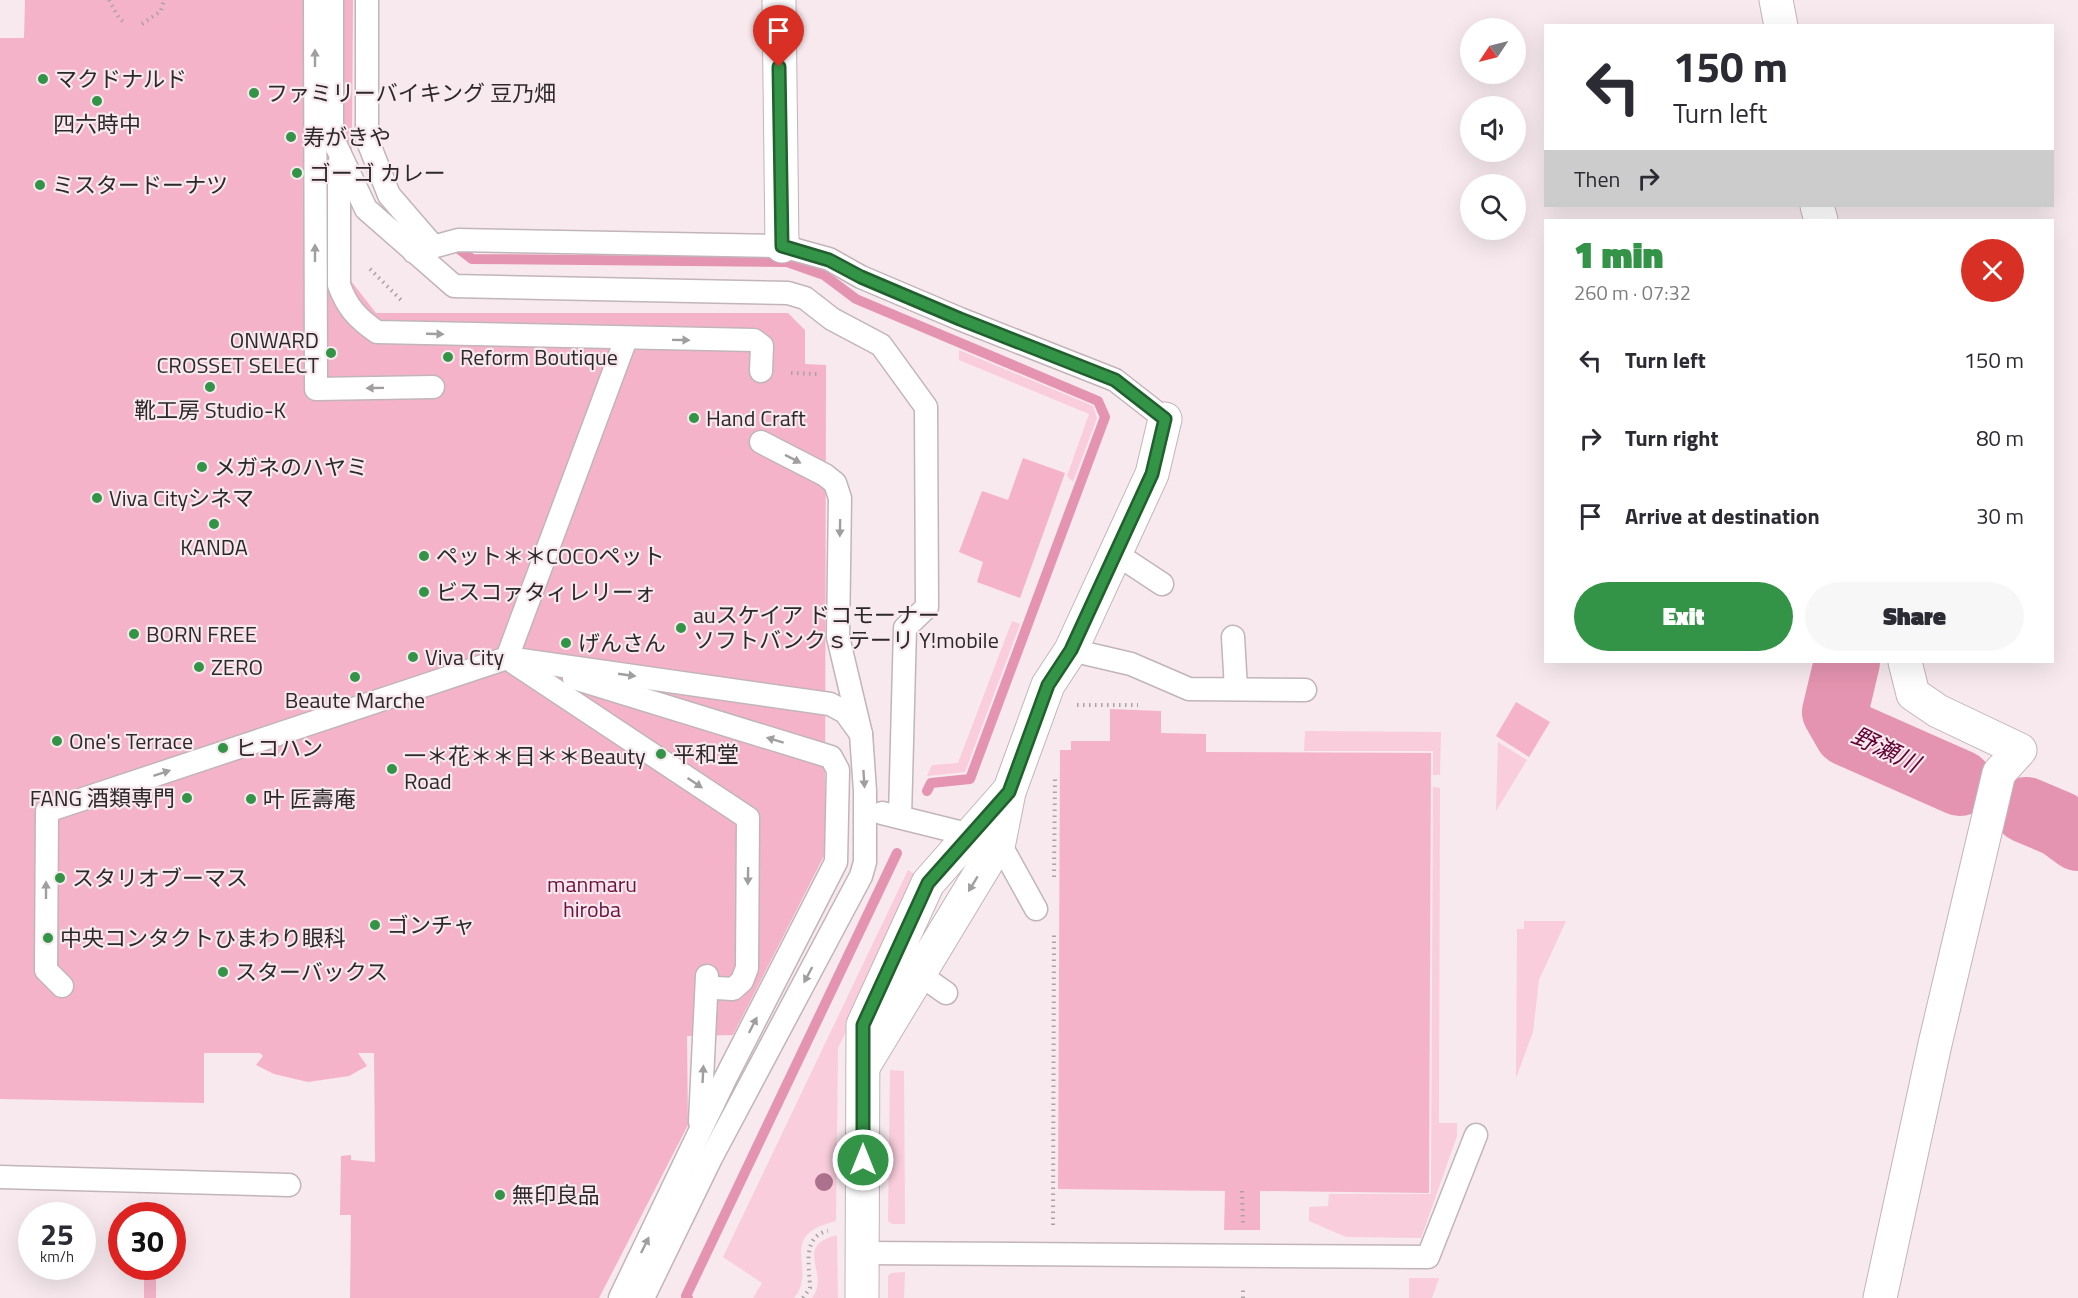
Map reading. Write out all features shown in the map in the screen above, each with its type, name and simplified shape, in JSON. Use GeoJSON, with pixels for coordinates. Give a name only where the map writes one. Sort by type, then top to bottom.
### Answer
{"type":"FeatureCollection","features":[{"type":"Feature","properties":{"kind":"street"},"geometry":{"type":"LineString","coordinates":[[778,0],[782,246]]}},
{"type":"Feature","properties":{"kind":"street"},"geometry":{"type":"LineString","coordinates":[[1776,0],[1781,24]]}},
{"type":"Feature","properties":{"kind":"street"},"geometry":{"type":"LineString","coordinates":[[863,1067],[919,974],[1009,792],[1048,685],[1071,650],[1152,474],[1165,419]]}},
{"type":"Feature","properties":{"kind":"street"},"geometry":{"type":"LineString","coordinates":[[1880,1298],[1999,773],[2020,750],[1938,711],[1913,694],[1905,663]]}},
{"type":"Feature","properties":{"kind":"street"},"geometry":{"type":"LineString","coordinates":[[862,1298],[863,1025],[928,883],[985,838]]}},
{"type":"Feature","properties":{"kind":"lane"},"geometry":{"type":"LineString","coordinates":[[315,0],[316,389],[434,387]]}},
{"type":"Feature","properties":{"kind":"lane"},"geometry":{"type":"LineString","coordinates":[[332,0],[332,137],[366,209],[436,246],[782,246],[829,260],[861,277],[960,319],[1115,380],[1165,419]]}},
{"type":"Feature","properties":{"kind":"lane"},"geometry":{"type":"LineString","coordinates":[[339,0],[339,285],[344,299],[356,317],[377,332],[754,340],[762,346],[761,371]]}},
{"type":"Feature","properties":{"kind":"lane"},"geometry":{"type":"LineString","coordinates":[[367,0],[367,140],[389,195],[436,246],[454,286],[788,293],[805,298],[832,319],[881,345],[926,407],[927,607],[905,628],[891,815],[985,838],[1045,915]]}},
{"type":"Feature","properties":{"kind":"lane"},"geometry":{"type":"LineString","coordinates":[[507,658],[626,339]]}},
{"type":"Feature","properties":{"kind":"lane"},"geometry":{"type":"LineString","coordinates":[[643,1298],[711,1158],[861,876],[865,862],[865,791],[861,734],[838,637],[840,498],[835,483],[825,475],[761,442]]}},
{"type":"Feature","properties":{"kind":"lane"},"geometry":{"type":"LineString","coordinates":[[1115,554],[1162,584]]}},
{"type":"Feature","properties":{"kind":"lane"},"geometry":{"type":"LineString","coordinates":[[1233,638],[1236,689]]}},
{"type":"Feature","properties":{"kind":"lane"},"geometry":{"type":"LineString","coordinates":[[1071,650],[1131,664],[1190,689],[1305,690]]}},
{"type":"Feature","properties":{"kind":"lane"},"geometry":{"type":"LineString","coordinates":[[507,658],[748,818],[747,968],[742,981],[733,989],[712,982],[700,1133]]}},
{"type":"Feature","properties":{"kind":"lane"},"geometry":{"type":"LineString","coordinates":[[507,658],[831,758],[838,770],[836,862],[726,1077],[620,1298]]}},
{"type":"Feature","properties":{"kind":"lane"},"geometry":{"type":"LineString","coordinates":[[62,986],[46,970],[47,811],[507,658],[830,704],[845,712],[861,734]]}},
{"type":"Feature","properties":{"kind":"lane"},"geometry":{"type":"LineString","coordinates":[[919,974],[946,993]]}},
{"type":"Feature","properties":{"kind":"lane"},"geometry":{"type":"LineString","coordinates":[[862,1253],[1428,1257],[1476,1135]]}},
{"type":"Feature","properties":{"kind":"lane"},"geometry":{"type":"LineString","coordinates":[[0,1177],[289,1185]]}},
{"type":"Feature","properties":{"kind":"path"},"geometry":{"type":"LineString","coordinates":[[109,0],[119,18],[126,24]]}},
{"type":"Feature","properties":{"kind":"path"},"geometry":{"type":"LineString","coordinates":[[142,24],[161,11],[164,0]]}},
{"type":"Feature","properties":{"kind":"path"},"geometry":{"type":"LineString","coordinates":[[367,265],[390,290]]}},
{"type":"Feature","properties":{"kind":"path"},"geometry":{"type":"LineString","coordinates":[[788,373],[817,374]]}},
{"type":"Feature","properties":{"kind":"path"},"geometry":{"type":"LineString","coordinates":[[1072,716],[1076,705],[1138,705]]}},
{"type":"Feature","properties":{"kind":"path"},"geometry":{"type":"LineString","coordinates":[[1054,886],[1055,768]]}},
{"type":"Feature","properties":{"kind":"path"},"geometry":{"type":"LineString","coordinates":[[1045,915],[1053,1228],[1046,1228]]}},
{"type":"Feature","properties":{"kind":"path"},"geometry":{"type":"LineString","coordinates":[[1242,1191],[1243,1234]]}},
{"type":"Feature","properties":{"kind":"path"},"geometry":{"type":"LineString","coordinates":[[803,1298],[810,1288],[807,1253],[814,1239],[822,1232],[837,1229]]}},
{"type":"Feature","properties":{"kind":"shaded area"},"geometry":{"type":"Polygon","coordinates":[[[959,350],[1093,406],[1097,418],[1073,482],[1067,476],[1089,414],[959,360],[959,350]]]}},
{"type":"Feature","properties":{"kind":"shaded area"},"geometry":{"type":"Polygon","coordinates":[[[1012,621],[1020,624],[965,772],[927,776],[932,765],[958,763],[1012,621]]]}},
{"type":"Feature","properties":{"kind":"shaded area"},"geometry":{"type":"Polygon","coordinates":[[[1305,731],[1441,732],[1440,775],[1433,775],[1433,751],[1304,751],[1305,731]]]}},
{"type":"Feature","properties":{"kind":"shaded area"},"geometry":{"type":"Polygon","coordinates":[[[1498,742],[1527,760],[1496,811],[1498,742]]]}},
{"type":"Feature","properties":{"kind":"shaded area"},"geometry":{"type":"Polygon","coordinates":[[[1433,787],[1440,788],[1439,1123],[1457,1123],[1457,1136],[1421,1238],[1346,1237],[1309,1221],[1309,1207],[1328,1206],[1329,1194],[1431,1194],[1433,787]]]}},
{"type":"Feature","properties":{"kind":"shaded area"},"geometry":{"type":"Polygon","coordinates":[[[908,870],[916,875],[917,883],[838,1048],[836,1221],[817,1227],[807,1235],[802,1244],[802,1275],[800,1287],[794,1298],[753,1298],[762,1283],[723,1257],[908,870]]]}},
{"type":"Feature","properties":{"kind":"shaded area"},"geometry":{"type":"Polygon","coordinates":[[[1524,921],[1566,921],[1539,980],[1533,1032],[1516,1078],[1517,929],[1524,929],[1524,921]]]}},
{"type":"Feature","properties":{"kind":"shaded area"},"geometry":{"type":"Polygon","coordinates":[[[890,1070],[904,1071],[905,1224],[892,1224],[888,1221],[890,1070]]]}},
{"type":"Feature","properties":{"kind":"shaded area"},"geometry":{"type":"Polygon","coordinates":[[[837,1235],[838,1298],[812,1298],[817,1289],[818,1280],[814,1253],[817,1246],[824,1240],[837,1235]]]}},
{"type":"Feature","properties":{"kind":"shaded area"},"geometry":{"type":"Polygon","coordinates":[[[905,1272],[904,1298],[888,1298],[888,1276],[891,1273],[905,1272]]]}},
{"type":"Feature","properties":{"kind":"shaded area"},"geometry":{"type":"Polygon","coordinates":[[[1409,1278],[1439,1278],[1432,1298],[1409,1298],[1409,1278]]]}},
{"type":"Feature","properties":{"kind":"building","name":"Viva City"},"geometry":{"type":"Polygon","coordinates":[[[25,0],[353,0],[351,281],[376,313],[788,313],[805,330],[805,364],[826,365],[825,854],[733,1035],[687,1036],[688,1125],[599,1298],[350,1298],[351,1215],[340,1215],[341,1156],[351,1155],[351,1160],[375,1162],[374,1053],[358,1053],[367,1066],[349,1076],[308,1082],[274,1074],[256,1065],[263,1056],[260,1053],[204,1053],[204,1103],[0,1099],[0,38],[24,38],[25,0]]]}},
{"type":"Feature","properties":{"kind":"building"},"geometry":{"type":"Polygon","coordinates":[[[1023,458],[1065,473],[1020,598],[977,582],[983,562],[959,552],[982,491],[1008,500],[1023,458]]]}},
{"type":"Feature","properties":{"kind":"building"},"geometry":{"type":"Polygon","coordinates":[[[1516,702],[1550,722],[1529,757],[1496,736],[1516,702]]]}},
{"type":"Feature","properties":{"kind":"building"},"geometry":{"type":"Polygon","coordinates":[[[1110,709],[1161,711],[1161,733],[1206,734],[1206,752],[1431,753],[1429,1193],[1260,1191],[1260,1230],[1224,1230],[1225,1191],[1058,1189],[1060,750],[1071,750],[1071,741],[1110,741],[1110,709]]]}},
{"type":"Feature","properties":{"kind":"building"},"geometry":{"type":"Polygon","coordinates":[[[144,1280],[156,1280],[156,1298],[144,1298],[144,1280]]]}},
{"type":"Feature","properties":{"kind":"waterway"},"geometry":{"type":"LineString","coordinates":[[451,243],[472,259],[787,262],[824,275],[856,299],[1098,401],[1105,417],[970,779],[931,783],[927,791]]}},
{"type":"Feature","properties":{"kind":"waterway","name":"野瀬川"},"geometry":{"type":"LineString","coordinates":[[1847,663],[1835,712],[1847,733],[1960,783]]}},
{"type":"Feature","properties":{"kind":"waterway","name":"野瀬川"},"geometry":{"type":"LineString","coordinates":[[2026,810],[2059,824],[2078,838]]}},
{"type":"Feature","properties":{"kind":"waterway"},"geometry":{"type":"LineString","coordinates":[[688,1298],[686,1296],[897,853]]}},
{"type":"Feature","properties":{"kind":"place","name":"マクドナルド"},"geometry":{"type":"Point","coordinates":[43,79]}},
{"type":"Feature","properties":{"kind":"place","name":"ファミリーバイキング 豆乃畑"},"geometry":{"type":"Point","coordinates":[254,93]}},
{"type":"Feature","properties":{"kind":"place","name":"四六時中"},"geometry":{"type":"Point","coordinates":[97,101]}},
{"type":"Feature","properties":{"kind":"place","name":"寿がきや"},"geometry":{"type":"Point","coordinates":[291,137]}},
{"type":"Feature","properties":{"kind":"place","name":"ゴーゴ カレー"},"geometry":{"type":"Point","coordinates":[297,173]}},
{"type":"Feature","properties":{"kind":"place","name":"ミスタードーナツ"},"geometry":{"type":"Point","coordinates":[40,185]}},
{"type":"Feature","properties":{"kind":"place","name":"ONWARD CROSSET SELECT"},"geometry":{"type":"Point","coordinates":[331,353]}},
{"type":"Feature","properties":{"kind":"place","name":"Reform Boutique"},"geometry":{"type":"Point","coordinates":[448,357]}},
{"type":"Feature","properties":{"kind":"place","name":"靴工房 Studio-K"},"geometry":{"type":"Point","coordinates":[210,387]}},
{"type":"Feature","properties":{"kind":"place","name":"Hand Craft"},"geometry":{"type":"Point","coordinates":[694,418]}},
{"type":"Feature","properties":{"kind":"place","name":"メガネのハヤミ"},"geometry":{"type":"Point","coordinates":[202,467]}},
{"type":"Feature","properties":{"kind":"place","name":"Viva Cityシネマ"},"geometry":{"type":"Point","coordinates":[97,498]}},
{"type":"Feature","properties":{"kind":"place","name":"KANDA"},"geometry":{"type":"Point","coordinates":[214,524]}},
{"type":"Feature","properties":{"kind":"place","name":"ペット＊＊COCOペット"},"geometry":{"type":"Point","coordinates":[424,556]}},
{"type":"Feature","properties":{"kind":"place","name":"ビスコァタィレリーォ"},"geometry":{"type":"Point","coordinates":[424,592]}},
{"type":"Feature","properties":{"kind":"place","name":"auスケイア ドコモーナー ソフトバンクｓテーリ Y!mobile"},"geometry":{"type":"Point","coordinates":[681,628]}},
{"type":"Feature","properties":{"kind":"place","name":"BORN FREE"},"geometry":{"type":"Point","coordinates":[134,634]}},
{"type":"Feature","properties":{"kind":"place","name":"げんさん"},"geometry":{"type":"Point","coordinates":[566,643]}},
{"type":"Feature","properties":{"kind":"place","name":"Viva City"},"geometry":{"type":"Point","coordinates":[413,657]}},
{"type":"Feature","properties":{"kind":"place","name":"ZERO"},"geometry":{"type":"Point","coordinates":[199,667]}},
{"type":"Feature","properties":{"kind":"place","name":"Beaute Marche"},"geometry":{"type":"Point","coordinates":[355,677]}},
{"type":"Feature","properties":{"kind":"place","name":"One's Terrace"},"geometry":{"type":"Point","coordinates":[57,741]}},
{"type":"Feature","properties":{"kind":"place","name":"ヒコハン"},"geometry":{"type":"Point","coordinates":[223,748]}},
{"type":"Feature","properties":{"kind":"place","name":"平和堂"},"geometry":{"type":"Point","coordinates":[661,754]}},
{"type":"Feature","properties":{"kind":"place","name":"一＊花＊＊日＊＊Beauty Road"},"geometry":{"type":"Point","coordinates":[392,769]}},
{"type":"Feature","properties":{"kind":"place","name":"FANG 酒類専門"},"geometry":{"type":"Point","coordinates":[187,798]}},
{"type":"Feature","properties":{"kind":"place","name":"叶 匠壽庵"},"geometry":{"type":"Point","coordinates":[251,799]}},
{"type":"Feature","properties":{"kind":"place","name":"スタリオブーマス"},"geometry":{"type":"Point","coordinates":[60,878]}},
{"type":"Feature","properties":{"kind":"place","name":"ゴンチャ"},"geometry":{"type":"Point","coordinates":[375,925]}},
{"type":"Feature","properties":{"kind":"place","name":"中央コンタクトひまわり眼科"},"geometry":{"type":"Point","coordinates":[48,938]}},
{"type":"Feature","properties":{"kind":"place","name":"スターバックス"},"geometry":{"type":"Point","coordinates":[223,972]}},
{"type":"Feature","properties":{"kind":"place","name":"無印良品"},"geometry":{"type":"Point","coordinates":[500,1195]}},
{"type":"Feature","properties":{"kind":"route"},"geometry":{"type":"LineString","coordinates":[[779,67],[782,246],[829,260],[861,277],[960,319],[1115,380],[1165,419],[1152,474],[1071,650],[1048,685],[1009,792],[928,883],[863,1025],[863,1160]]}},
{"type":"Feature","properties":{"kind":"park label","name":"manmaru hiroba"},"geometry":{"type":"Point","coordinates":[592,896]}}]}
